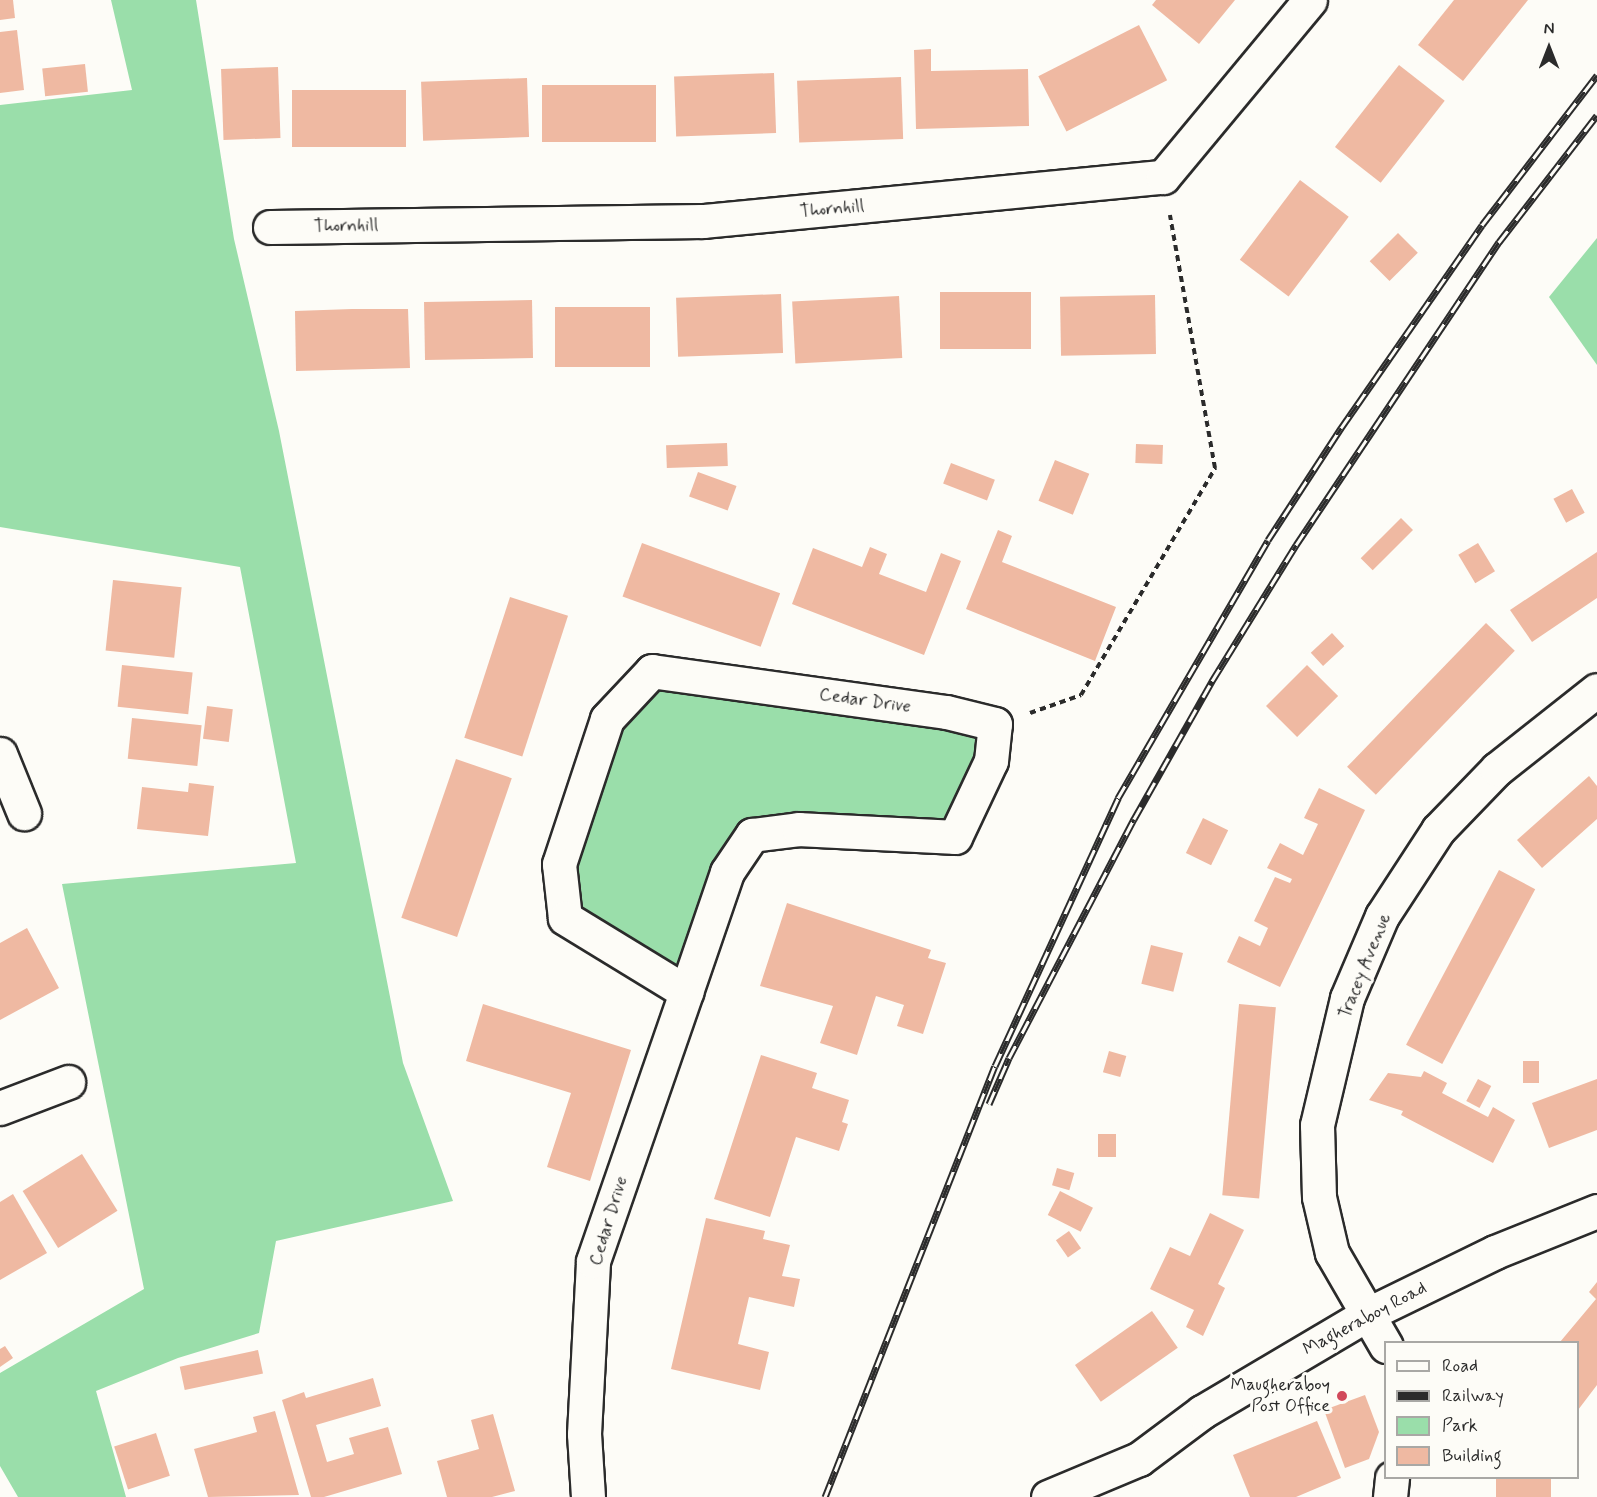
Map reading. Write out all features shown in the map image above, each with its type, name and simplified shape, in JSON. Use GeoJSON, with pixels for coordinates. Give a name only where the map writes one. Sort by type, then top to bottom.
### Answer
{"type":"FeatureCollection","features":[{"type":"Feature","properties":{"kind":"street"},"geometry":{"type":"LineString","coordinates":[[1163,177],[1310,0]]}},
{"type":"Feature","properties":{"kind":"street","name":"Thornhill"},"geometry":{"type":"LineString","coordinates":[[270,227],[704,221],[1163,177]]}},
{"type":"Feature","properties":{"kind":"street","name":"Cedar Drive"},"geometry":{"type":"LineString","coordinates":[[588,1497],[584,1434],[593,1261],[686,992],[727,872],[752,835],[799,829],[955,837],[991,761],[995,724],[946,712],[652,671],[607,719],[559,864],[565,918],[686,992]]}},
{"type":"Feature","properties":{"kind":"street","name":"Tracey Avenue"},"geometry":{"type":"LineString","coordinates":[[1384,1344],[1332,1253],[1319,1197],[1317,1125],[1347,998],[1382,916],[1438,830],[1497,768],[1597,690]]}},
{"type":"Feature","properties":{"kind":"street"},"geometry":{"type":"LineString","coordinates":[[0,754],[24,813]]}},
{"type":"Feature","properties":{"kind":"street"},"geometry":{"type":"LineString","coordinates":[[0,1108],[68,1082]]}},
{"type":"Feature","properties":{"kind":"street","name":"Magheraboy Road"},"geometry":{"type":"LineString","coordinates":[[1048,1497],[1139,1459],[1202,1412],[1366,1315],[1495,1252],[1597,1211]]}},
{"type":"Feature","properties":{"kind":"street"},"geometry":{"type":"LineString","coordinates":[[1390,1497],[1392,1479]]}},
{"type":"Feature","properties":{"kind":"path"},"geometry":{"type":"LineString","coordinates":[[995,724],[1081,695],[1215,468],[1163,177]]}},
{"type":"Feature","properties":{"kind":"green space"},"geometry":{"type":"Polygon","coordinates":[[[111,0],[196,0],[234,239],[279,431],[403,1063],[453,1201],[276,1241],[259,1333],[178,1358],[96,1391],[126,1497],[18,1497],[0,1466],[0,1373],[144,1289],[62,884],[296,863],[240,567],[0,527],[0,105],[132,90],[111,0]]]}},
{"type":"Feature","properties":{"kind":"green space"},"geometry":{"type":"Polygon","coordinates":[[[1597,238],[1597,365],[1549,297],[1597,238]]]}},
{"type":"Feature","properties":{"kind":"green space"},"geometry":{"type":"Polygon","coordinates":[[[659,688],[946,724],[982,734],[980,764],[945,829],[742,830],[680,975],[576,906],[572,864],[623,722],[659,688]]]}},
{"type":"Feature","properties":{"kind":"building"},"geometry":{"type":"Polygon","coordinates":[[[0,0],[13,0],[15,18],[0,20],[0,0]]]}},
{"type":"Feature","properties":{"kind":"building"},"geometry":{"type":"Polygon","coordinates":[[[1156,0],[1235,0],[1199,44],[1152,5],[1156,0]]]}},
{"type":"Feature","properties":{"kind":"building"},"geometry":{"type":"Polygon","coordinates":[[[1454,0],[1528,0],[1463,81],[1418,45],[1454,0]]]}},
{"type":"Feature","properties":{"kind":"building"},"geometry":{"type":"Polygon","coordinates":[[[1139,25],[1167,80],[1066,132],[1038,76],[1139,25]]]}},
{"type":"Feature","properties":{"kind":"building"},"geometry":{"type":"Polygon","coordinates":[[[17,30],[24,90],[0,93],[0,32],[17,30]]]}},
{"type":"Feature","properties":{"kind":"building"},"geometry":{"type":"Polygon","coordinates":[[[931,49],[931,71],[1028,69],[1029,126],[916,129],[914,50],[931,49]]]}},
{"type":"Feature","properties":{"kind":"building"},"geometry":{"type":"Polygon","coordinates":[[[85,64],[88,92],[45,96],[42,68],[85,64]]]}},
{"type":"Feature","properties":{"kind":"building"},"geometry":{"type":"Polygon","coordinates":[[[1399,65],[1445,101],[1381,183],[1335,147],[1399,65]]]}},
{"type":"Feature","properties":{"kind":"building"},"geometry":{"type":"Polygon","coordinates":[[[278,67],[280,138],[224,140],[221,69],[278,67]]]}},
{"type":"Feature","properties":{"kind":"building"},"geometry":{"type":"Polygon","coordinates":[[[774,73],[776,133],[676,136],[674,76],[774,73]]]}},
{"type":"Feature","properties":{"kind":"building"},"geometry":{"type":"Polygon","coordinates":[[[901,77],[903,139],[799,143],[797,81],[901,77]]]}},
{"type":"Feature","properties":{"kind":"building"},"geometry":{"type":"Polygon","coordinates":[[[527,78],[529,137],[423,141],[421,82],[527,78]]]}},
{"type":"Feature","properties":{"kind":"building"},"geometry":{"type":"Polygon","coordinates":[[[542,85],[656,85],[656,142],[542,142],[542,85]]]}},
{"type":"Feature","properties":{"kind":"building"},"geometry":{"type":"Polygon","coordinates":[[[292,90],[406,90],[406,147],[292,147],[292,90]]]}},
{"type":"Feature","properties":{"kind":"building"},"geometry":{"type":"Polygon","coordinates":[[[1300,180],[1349,217],[1289,297],[1240,260],[1300,180]]]}},
{"type":"Feature","properties":{"kind":"building"},"geometry":{"type":"Polygon","coordinates":[[[1398,233],[1418,253],[1390,281],[1370,261],[1398,233]]]}},
{"type":"Feature","properties":{"kind":"building"},"geometry":{"type":"Polygon","coordinates":[[[940,292],[1031,292],[1031,349],[940,349],[940,292]]]}},
{"type":"Feature","properties":{"kind":"building"},"geometry":{"type":"Polygon","coordinates":[[[781,294],[783,353],[678,357],[676,298],[781,294]]]}},
{"type":"Feature","properties":{"kind":"building"},"geometry":{"type":"Polygon","coordinates":[[[1155,295],[1156,354],[1061,356],[1060,297],[1155,295]]]}},
{"type":"Feature","properties":{"kind":"building"},"geometry":{"type":"Polygon","coordinates":[[[899,296],[902,358],[795,364],[792,302],[899,296]]]}},
{"type":"Feature","properties":{"kind":"building"},"geometry":{"type":"Polygon","coordinates":[[[532,300],[533,358],[425,360],[424,302],[532,300]]]}},
{"type":"Feature","properties":{"kind":"building"},"geometry":{"type":"Polygon","coordinates":[[[555,307],[650,307],[650,367],[555,367],[555,307]]]}},
{"type":"Feature","properties":{"kind":"building"},"geometry":{"type":"Polygon","coordinates":[[[408,309],[410,368],[296,371],[295,311],[408,309]]]}},
{"type":"Feature","properties":{"kind":"building"},"geometry":{"type":"Polygon","coordinates":[[[727,443],[728,466],[667,468],[666,445],[727,443]]]}},
{"type":"Feature","properties":{"kind":"building"},"geometry":{"type":"Polygon","coordinates":[[[1136,444],[1163,445],[1162,464],[1135,463],[1136,444]]]}},
{"type":"Feature","properties":{"kind":"building"},"geometry":{"type":"Polygon","coordinates":[[[1055,460],[1089,474],[1073,515],[1039,501],[1055,460]]]}},
{"type":"Feature","properties":{"kind":"building"},"geometry":{"type":"Polygon","coordinates":[[[951,463],[995,480],[987,500],[943,484],[951,463]]]}},
{"type":"Feature","properties":{"kind":"building"},"geometry":{"type":"Polygon","coordinates":[[[698,472],[737,486],[728,510],[689,496],[698,472]]]}},
{"type":"Feature","properties":{"kind":"building"},"geometry":{"type":"Polygon","coordinates":[[[1572,489],[1585,513],[1566,523],[1553,499],[1572,489]]]}},
{"type":"Feature","properties":{"kind":"building"},"geometry":{"type":"Polygon","coordinates":[[[1401,518],[1413,530],[1373,570],[1361,558],[1401,518]]]}},
{"type":"Feature","properties":{"kind":"building"},"geometry":{"type":"Polygon","coordinates":[[[998,530],[1012,536],[1002,562],[1116,607],[1095,661],[966,609],[998,530]]]}},
{"type":"Feature","properties":{"kind":"building"},"geometry":{"type":"Polygon","coordinates":[[[642,543],[780,593],[761,647],[623,597],[642,543]]]}},
{"type":"Feature","properties":{"kind":"building"},"geometry":{"type":"Polygon","coordinates":[[[1478,543],[1495,571],[1475,583],[1458,555],[1478,543]]]}},
{"type":"Feature","properties":{"kind":"building"},"geometry":{"type":"Polygon","coordinates":[[[870,547],[887,554],[879,574],[926,592],[941,553],[961,561],[924,655],[792,604],[813,548],[862,567],[870,547]]]}},
{"type":"Feature","properties":{"kind":"building"},"geometry":{"type":"Polygon","coordinates":[[[1597,552],[1597,598],[1532,642],[1510,610],[1597,552]]]}},
{"type":"Feature","properties":{"kind":"building"},"geometry":{"type":"Polygon","coordinates":[[[113,580],[182,587],[174,658],[106,651],[113,580]]]}},
{"type":"Feature","properties":{"kind":"building"},"geometry":{"type":"Polygon","coordinates":[[[510,597],[568,616],[522,757],[464,738],[510,597]]]}},
{"type":"Feature","properties":{"kind":"building"},"geometry":{"type":"Polygon","coordinates":[[[1486,623],[1515,651],[1376,795],[1347,767],[1486,623]]]}},
{"type":"Feature","properties":{"kind":"building"},"geometry":{"type":"Polygon","coordinates":[[[1332,633],[1344,646],[1323,666],[1311,653],[1332,633]]]}},
{"type":"Feature","properties":{"kind":"building"},"geometry":{"type":"Polygon","coordinates":[[[122,665],[193,672],[188,714],[118,707],[122,665]]]}},
{"type":"Feature","properties":{"kind":"building"},"geometry":{"type":"Polygon","coordinates":[[[1307,665],[1338,696],[1297,737],[1266,706],[1307,665]]]}},
{"type":"Feature","properties":{"kind":"building"},"geometry":{"type":"Polygon","coordinates":[[[207,706],[233,709],[229,742],[203,739],[207,706]]]}},
{"type":"Feature","properties":{"kind":"building"},"geometry":{"type":"Polygon","coordinates":[[[132,718],[202,725],[197,766],[128,759],[132,718]]]}},
{"type":"Feature","properties":{"kind":"building"},"geometry":{"type":"Polygon","coordinates":[[[456,759],[512,778],[457,937],[401,918],[456,759]]]}},
{"type":"Feature","properties":{"kind":"building"},"geometry":{"type":"Polygon","coordinates":[[[1589,776],[1597,786],[1597,819],[1542,868],[1517,840],[1589,776]]]}},
{"type":"Feature","properties":{"kind":"building"},"geometry":{"type":"Polygon","coordinates":[[[189,783],[214,786],[208,836],[137,829],[142,787],[188,792],[189,783]]]}},
{"type":"Feature","properties":{"kind":"building"},"geometry":{"type":"Polygon","coordinates":[[[1319,788],[1365,810],[1280,987],[1227,962],[1239,936],[1260,946],[1268,928],[1254,921],[1275,877],[1290,883],[1292,879],[1267,868],[1280,843],[1303,855],[1318,824],[1304,818],[1319,788]]]}},
{"type":"Feature","properties":{"kind":"building"},"geometry":{"type":"Polygon","coordinates":[[[1203,818],[1228,830],[1211,865],[1186,853],[1203,818]]]}},
{"type":"Feature","properties":{"kind":"building"},"geometry":{"type":"Polygon","coordinates":[[[1499,870],[1535,889],[1442,1064],[1406,1045],[1499,870]]]}},
{"type":"Feature","properties":{"kind":"building"},"geometry":{"type":"Polygon","coordinates":[[[787,903],[931,950],[928,958],[946,963],[923,1034],[897,1026],[904,1005],[876,996],[857,1055],[820,1043],[833,1006],[760,986],[787,903]]]}},
{"type":"Feature","properties":{"kind":"building"},"geometry":{"type":"Polygon","coordinates":[[[27,928],[59,988],[0,1020],[0,943],[27,928]]]}},
{"type":"Feature","properties":{"kind":"building"},"geometry":{"type":"Polygon","coordinates":[[[1151,945],[1183,953],[1173,992],[1141,984],[1151,945]]]}},
{"type":"Feature","properties":{"kind":"building"},"geometry":{"type":"Polygon","coordinates":[[[483,1004],[631,1050],[590,1181],[547,1167],[571,1093],[466,1061],[483,1004]]]}},
{"type":"Feature","properties":{"kind":"building"},"geometry":{"type":"Polygon","coordinates":[[[1239,1004],[1276,1007],[1259,1198],[1222,1195],[1239,1004]]]}},
{"type":"Feature","properties":{"kind":"building"},"geometry":{"type":"Polygon","coordinates":[[[1109,1051],[1126,1056],[1120,1077],[1103,1072],[1109,1051]]]}},
{"type":"Feature","properties":{"kind":"building"},"geometry":{"type":"Polygon","coordinates":[[[761,1055],[817,1073],[812,1088],[849,1100],[842,1122],[848,1124],[839,1151],[796,1137],[770,1217],[714,1199],[761,1055]]]}},
{"type":"Feature","properties":{"kind":"building"},"geometry":{"type":"Polygon","coordinates":[[[1523,1061],[1539,1061],[1539,1083],[1523,1083],[1523,1061]]]}},
{"type":"Feature","properties":{"kind":"building"},"geometry":{"type":"Polygon","coordinates":[[[1424,1071],[1447,1083],[1442,1093],[1488,1117],[1493,1107],[1515,1120],[1493,1163],[1401,1115],[1403,1111],[1369,1100],[1388,1073],[1421,1077],[1424,1071]]]}},
{"type":"Feature","properties":{"kind":"building"},"geometry":{"type":"Polygon","coordinates":[[[1478,1079],[1491,1086],[1480,1108],[1466,1101],[1478,1079]]]}},
{"type":"Feature","properties":{"kind":"building"},"geometry":{"type":"Polygon","coordinates":[[[1597,1079],[1597,1130],[1549,1148],[1532,1103],[1597,1079]]]}},
{"type":"Feature","properties":{"kind":"building"},"geometry":{"type":"Polygon","coordinates":[[[1098,1134],[1116,1134],[1116,1157],[1098,1157],[1098,1134]]]}},
{"type":"Feature","properties":{"kind":"building"},"geometry":{"type":"Polygon","coordinates":[[[82,1154],[118,1211],[58,1248],[23,1191],[82,1154]]]}},
{"type":"Feature","properties":{"kind":"building"},"geometry":{"type":"Polygon","coordinates":[[[1057,1168],[1074,1173],[1069,1190],[1052,1185],[1057,1168]]]}},
{"type":"Feature","properties":{"kind":"building"},"geometry":{"type":"Polygon","coordinates":[[[1060,1191],[1093,1208],[1081,1232],[1048,1215],[1060,1191]]]}},
{"type":"Feature","properties":{"kind":"building"},"geometry":{"type":"Polygon","coordinates":[[[13,1194],[47,1253],[0,1280],[0,1202],[13,1194]]]}},
{"type":"Feature","properties":{"kind":"building"},"geometry":{"type":"Polygon","coordinates":[[[1210,1213],[1244,1230],[1218,1284],[1225,1288],[1203,1336],[1186,1327],[1194,1310],[1150,1289],[1170,1247],[1190,1256],[1210,1213]]]}},
{"type":"Feature","properties":{"kind":"building"},"geometry":{"type":"Polygon","coordinates":[[[706,1218],[765,1231],[763,1239],[790,1245],[782,1276],[800,1279],[794,1307],[749,1297],[738,1344],[769,1352],[760,1390],[671,1369],[706,1218]]]}},
{"type":"Feature","properties":{"kind":"building"},"geometry":{"type":"Polygon","coordinates":[[[1069,1231],[1081,1248],[1068,1257],[1056,1240],[1069,1231]]]}},
{"type":"Feature","properties":{"kind":"building"},"geometry":{"type":"Polygon","coordinates":[[[1597,1282],[1597,1385],[1579,1409],[1579,1341],[1561,1341],[1596,1299],[1589,1292],[1597,1282]]]}},
{"type":"Feature","properties":{"kind":"building"},"geometry":{"type":"Polygon","coordinates":[[[1152,1311],[1178,1348],[1101,1402],[1075,1365],[1152,1311]]]}},
{"type":"Feature","properties":{"kind":"building"},"geometry":{"type":"Polygon","coordinates":[[[5,1346],[13,1358],[0,1367],[0,1349],[5,1346]]]}},
{"type":"Feature","properties":{"kind":"building"},"geometry":{"type":"Polygon","coordinates":[[[258,1350],[263,1373],[185,1390],[180,1367],[258,1350]]]}},
{"type":"Feature","properties":{"kind":"building"},"geometry":{"type":"Polygon","coordinates":[[[373,1378],[381,1406],[316,1425],[327,1462],[354,1454],[349,1438],[388,1427],[402,1474],[324,1497],[311,1497],[282,1400],[304,1392],[306,1398],[373,1378]]]}},
{"type":"Feature","properties":{"kind":"building"},"geometry":{"type":"Polygon","coordinates":[[[1365,1395],[1379,1432],[1369,1459],[1345,1468],[1324,1410],[1365,1395]]]}},
{"type":"Feature","properties":{"kind":"building"},"geometry":{"type":"Polygon","coordinates":[[[275,1411],[299,1495],[208,1497],[194,1449],[257,1432],[253,1417],[275,1411]]]}},
{"type":"Feature","properties":{"kind":"building"},"geometry":{"type":"Polygon","coordinates":[[[493,1414],[515,1491],[492,1497],[447,1497],[437,1461],[479,1449],[471,1420],[493,1414]]]}},
{"type":"Feature","properties":{"kind":"building"},"geometry":{"type":"Polygon","coordinates":[[[1317,1421],[1341,1478],[1296,1497],[1250,1497],[1233,1455],[1317,1421]]]}},
{"type":"Feature","properties":{"kind":"building"},"geometry":{"type":"Polygon","coordinates":[[[156,1433],[170,1476],[128,1489],[114,1447],[156,1433]]]}},
{"type":"Feature","properties":{"kind":"building"},"geometry":{"type":"Polygon","coordinates":[[[1496,1479],[1551,1479],[1551,1497],[1496,1497],[1496,1479]]]}},
{"type":"Feature","properties":{"kind":"railway"},"geometry":{"type":"LineString","coordinates":[[825,1497],[995,1066],[1118,798],[1268,540],[1341,428],[1482,225],[1597,75]]}},
{"type":"Feature","properties":{"kind":"railway"},"geometry":{"type":"LineString","coordinates":[[989,1104],[1009,1058],[1134,819],[1212,681],[1296,545],[1499,242],[1597,115]]}},
{"type":"Feature","properties":{"kind":"place","name":"Maugheraboy Post Office"},"geometry":{"type":"Point","coordinates":[1342,1396]}}]}
